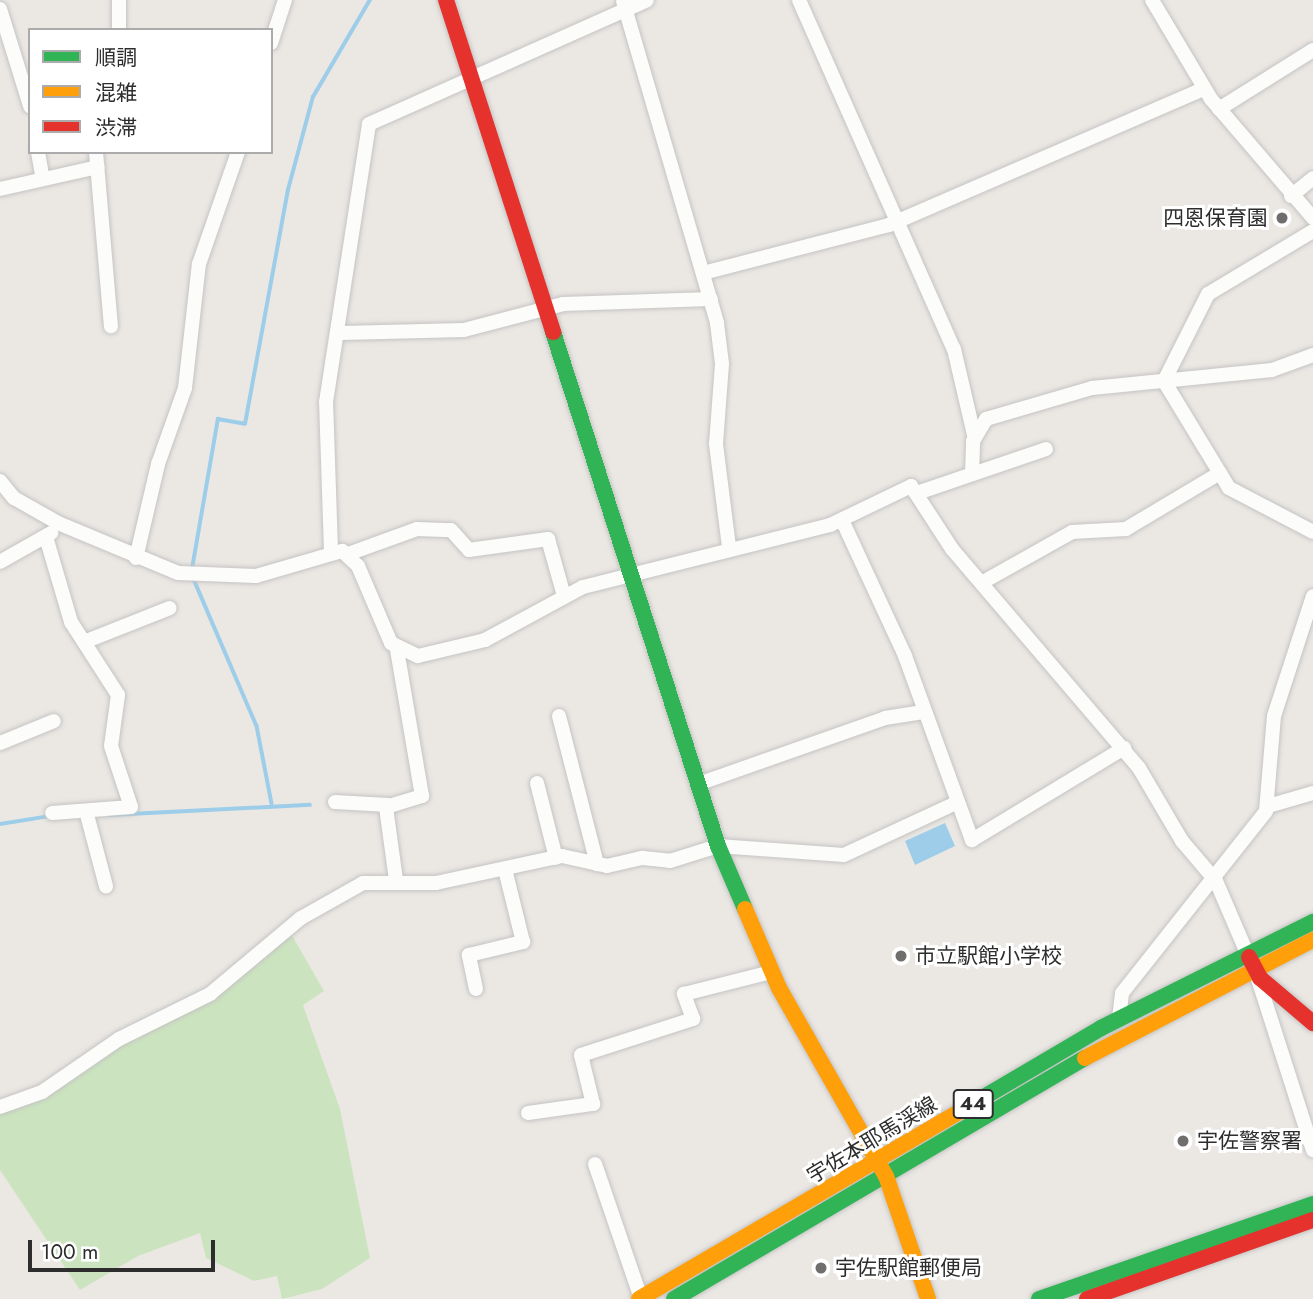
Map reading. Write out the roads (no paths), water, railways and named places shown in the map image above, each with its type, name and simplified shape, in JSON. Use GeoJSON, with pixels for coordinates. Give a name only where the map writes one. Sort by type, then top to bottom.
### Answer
{"type":"FeatureCollection","features":[{"type":"Feature","properties":{"kind":"street"},"geometry":{"type":"LineString","coordinates":[[119,0],[119,28]]}},
{"type":"Feature","properties":{"kind":"street"},"geometry":{"type":"LineString","coordinates":[[273,37],[285,0]]}},
{"type":"Feature","properties":{"kind":"street"},"geometry":{"type":"LineString","coordinates":[[446,0],[718,846],[771,972],[887,1176],[928,1299]]}},
{"type":"Feature","properties":{"kind":"street"},"geometry":{"type":"LineString","coordinates":[[331,551],[324,436],[341,333],[366,129],[624,5],[647,0]]}},
{"type":"Feature","properties":{"kind":"street"},"geometry":{"type":"LineString","coordinates":[[799,0],[954,349],[974,435],[972,474]]}},
{"type":"Feature","properties":{"kind":"street"},"geometry":{"type":"LineString","coordinates":[[1153,0],[1204,89],[1313,218]]}},
{"type":"Feature","properties":{"kind":"street"},"geometry":{"type":"LineString","coordinates":[[624,5],[704,273],[722,355],[716,444],[729,547]]}},
{"type":"Feature","properties":{"kind":"street"},"geometry":{"type":"LineString","coordinates":[[0,9],[28,100]]}},
{"type":"Feature","properties":{"kind":"street"},"geometry":{"type":"LineString","coordinates":[[1219,109],[1313,50]]}},
{"type":"Feature","properties":{"kind":"street"},"geometry":{"type":"LineString","coordinates":[[704,273],[898,221],[1204,89]]}},
{"type":"Feature","properties":{"kind":"street"},"geometry":{"type":"LineString","coordinates":[[38,154],[42,176]]}},
{"type":"Feature","properties":{"kind":"street"},"geometry":{"type":"LineString","coordinates":[[136,558],[158,464],[185,388],[199,264],[236,154]]}},
{"type":"Feature","properties":{"kind":"street"},"geometry":{"type":"LineString","coordinates":[[0,189],[97,160],[111,326]]}},
{"type":"Feature","properties":{"kind":"street"},"geometry":{"type":"LineString","coordinates":[[1292,196],[1313,178]]}},
{"type":"Feature","properties":{"kind":"street"},"geometry":{"type":"LineString","coordinates":[[1164,379],[1208,294],[1313,231]]}},
{"type":"Feature","properties":{"kind":"street"},"geometry":{"type":"LineString","coordinates":[[341,333],[464,330],[545,310],[711,299]]}},
{"type":"Feature","properties":{"kind":"street"},"geometry":{"type":"LineString","coordinates":[[974,435],[986,419],[1048,401],[1164,379],[1272,370],[1313,355]]}},
{"type":"Feature","properties":{"kind":"street"},"geometry":{"type":"LineString","coordinates":[[1164,379],[1220,473],[1237,495],[1313,532]]}},
{"type":"Feature","properties":{"kind":"street"},"geometry":{"type":"LineString","coordinates":[[397,649],[418,656],[462,648],[564,596],[729,547],[842,520],[899,487],[920,492],[1046,449]]}},
{"type":"Feature","properties":{"kind":"street"},"geometry":{"type":"LineString","coordinates":[[983,582],[1072,532],[1126,529],[1220,473]]}},
{"type":"Feature","properties":{"kind":"street"},"geometry":{"type":"LineString","coordinates":[[0,481],[14,498],[58,523],[136,558],[178,573],[244,577],[331,551],[348,554],[417,529],[451,530],[469,550],[548,539],[564,596]]}},
{"type":"Feature","properties":{"kind":"street"},"geometry":{"type":"LineString","coordinates":[[920,492],[947,542],[1124,748],[1182,841],[1211,873],[1252,965],[1313,1150]]}},
{"type":"Feature","properties":{"kind":"street"},"geometry":{"type":"LineString","coordinates":[[842,520],[901,646],[922,712],[972,840],[1124,748]]}},
{"type":"Feature","properties":{"kind":"street"},"geometry":{"type":"LineString","coordinates":[[0,562],[46,537],[58,523]]}},
{"type":"Feature","properties":{"kind":"street"},"geometry":{"type":"LineString","coordinates":[[46,537],[67,611],[119,699],[111,746],[131,807],[52,813]]}},
{"type":"Feature","properties":{"kind":"street"},"geometry":{"type":"LineString","coordinates":[[335,803],[388,805],[422,796],[397,649],[348,554]]}},
{"type":"Feature","properties":{"kind":"street"},"geometry":{"type":"LineString","coordinates":[[1268,806],[1274,716],[1313,596]]}},
{"type":"Feature","properties":{"kind":"street"},"geometry":{"type":"LineString","coordinates":[[84,642],[170,608]]}},
{"type":"Feature","properties":{"kind":"street"},"geometry":{"type":"LineString","coordinates":[[698,784],[885,718],[922,712]]}},
{"type":"Feature","properties":{"kind":"street"},"geometry":{"type":"LineString","coordinates":[[559,716],[597,864]]}},
{"type":"Feature","properties":{"kind":"street"},"geometry":{"type":"LineString","coordinates":[[0,743],[54,720]]}},
{"type":"Feature","properties":{"kind":"street"},"geometry":{"type":"LineString","coordinates":[[537,783],[555,858]]}},
{"type":"Feature","properties":{"kind":"street"},"geometry":{"type":"LineString","coordinates":[[1119,1018],[1122,993],[1211,873],[1268,806],[1313,793]]}},
{"type":"Feature","properties":{"kind":"street"},"geometry":{"type":"LineString","coordinates":[[0,1107],[42,1092],[118,1039],[210,994],[344,890],[396,880],[436,883],[555,858],[597,864],[670,861],[718,846],[844,855],[956,803]]}},
{"type":"Feature","properties":{"kind":"street"},"geometry":{"type":"LineString","coordinates":[[388,805],[396,880]]}},
{"type":"Feature","properties":{"kind":"street"},"geometry":{"type":"LineString","coordinates":[[86,811],[106,886]]}},
{"type":"Feature","properties":{"kind":"street"},"geometry":{"type":"LineString","coordinates":[[476,989],[469,954],[523,942],[505,869]]}},
{"type":"Feature","properties":{"kind":"street","name":"宇佐本耶馬渓線"},"geometry":{"type":"LineString","coordinates":[[674,1299],[1252,965],[1313,922]]}},
{"type":"Feature","properties":{"kind":"street","name":"宇佐本耶馬渓線"},"geometry":{"type":"LineString","coordinates":[[640,1298],[1119,1018],[1313,940]]}},
{"type":"Feature","properties":{"kind":"street"},"geometry":{"type":"LineString","coordinates":[[1252,965],[1313,1023]]}},
{"type":"Feature","properties":{"kind":"street"},"geometry":{"type":"LineString","coordinates":[[528,1113],[593,1104],[581,1055],[693,1019],[684,994],[771,972]]}},
{"type":"Feature","properties":{"kind":"street"},"geometry":{"type":"LineString","coordinates":[[595,1164],[640,1298]]}},
{"type":"Feature","properties":{"kind":"street"},"geometry":{"type":"LineString","coordinates":[[1039,1299],[1313,1204]]}},
{"type":"Feature","properties":{"kind":"street"},"geometry":{"type":"LineString","coordinates":[[1087,1299],[1313,1220]]}},
{"type":"Feature","properties":{"kind":"water"},"geometry":{"type":"Polygon","coordinates":[[[945,823],[955,846],[915,865],[905,841],[945,823]]]}},
{"type":"Feature","properties":{"kind":"waterway"},"geometry":{"type":"LineString","coordinates":[[192,569],[218,419],[245,424],[288,190],[313,97],[370,0]]}},
{"type":"Feature","properties":{"kind":"waterway"},"geometry":{"type":"LineString","coordinates":[[193,577],[257,726],[272,804]]}},
{"type":"Feature","properties":{"kind":"waterway"},"geometry":{"type":"LineString","coordinates":[[110,815],[310,805]]}},
{"type":"Feature","properties":{"kind":"waterway"},"geometry":{"type":"LineString","coordinates":[[0,824],[50,816]]}},
{"type":"Feature","properties":{"kind":"place","name":"四恩保育園"},"geometry":{"type":"Point","coordinates":[1282,218]}},
{"type":"Feature","properties":{"kind":"place","name":"市立駅館小学校"},"geometry":{"type":"Point","coordinates":[901,956]}},
{"type":"Feature","properties":{"kind":"place","name":"宇佐警察署"},"geometry":{"type":"Point","coordinates":[1183,1141]}},
{"type":"Feature","properties":{"kind":"place","name":"宇佐駅館郵便局"},"geometry":{"type":"Point","coordinates":[821,1268]}}]}
